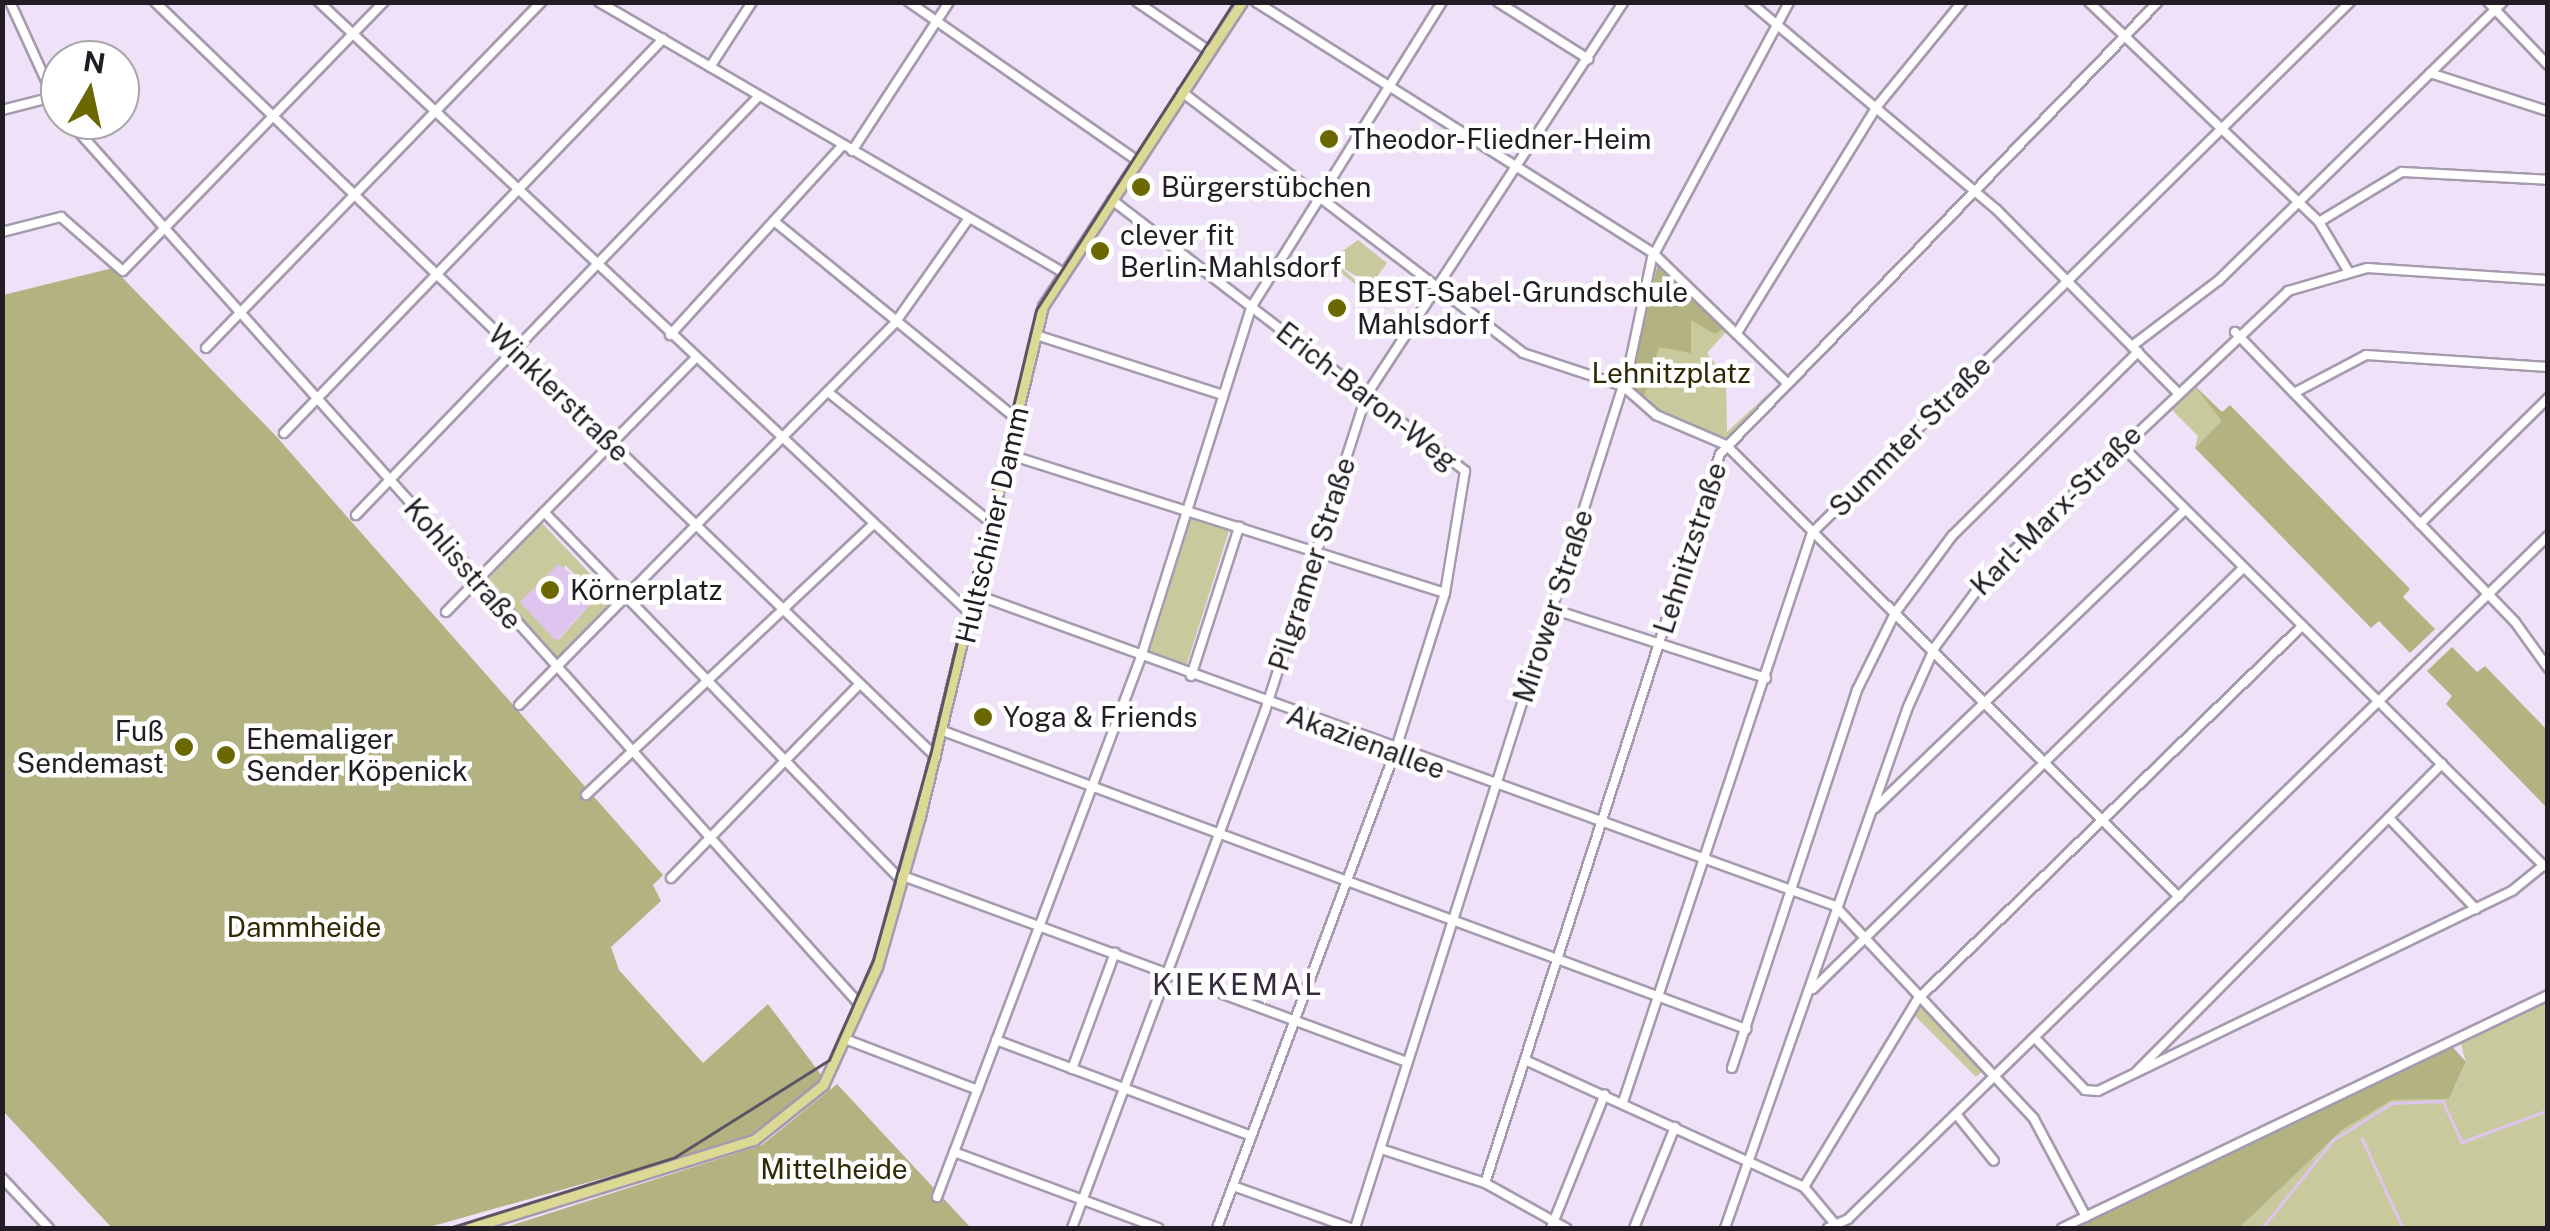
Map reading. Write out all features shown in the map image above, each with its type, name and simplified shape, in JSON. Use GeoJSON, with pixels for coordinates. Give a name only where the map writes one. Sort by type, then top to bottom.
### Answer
{"type":"FeatureCollection","features":[{"type":"Feature","properties":{"kind":"main road","name":"Hultschiner Damm"},"geometry":{"type":"LineString","coordinates":[[468,1228],[754,1140],[823,1085],[860,1006],[902,878],[977,595],[1036,336],[1064,273],[1242,2]]}},
{"type":"Feature","properties":{"kind":"street"},"geometry":{"type":"LineString","coordinates":[[10,2],[40,76]]}},
{"type":"Feature","properties":{"kind":"street","name":"Winklerstraße"},"geometry":{"type":"LineString","coordinates":[[155,2],[858,686],[936,756]]}},
{"type":"Feature","properties":{"kind":"street"},"geometry":{"type":"LineString","coordinates":[[319,2],[870,526],[972,615]]}},
{"type":"Feature","properties":{"kind":"street"},"geometry":{"type":"LineString","coordinates":[[2,232],[61,217],[123,270],[384,2]]}},
{"type":"Feature","properties":{"kind":"street"},"geometry":{"type":"LineString","coordinates":[[206,348],[541,2]]}},
{"type":"Feature","properties":{"kind":"street"},"geometry":{"type":"LineString","coordinates":[[599,2],[1064,273]]}},
{"type":"Feature","properties":{"kind":"street"},"geometry":{"type":"LineString","coordinates":[[710,67],[752,2]]}},
{"type":"Feature","properties":{"kind":"street"},"geometry":{"type":"LineString","coordinates":[[909,2],[1138,161]]}},
{"type":"Feature","properties":{"kind":"street"},"geometry":{"type":"LineString","coordinates":[[852,150],[949,2]]}},
{"type":"Feature","properties":{"kind":"street"},"geometry":{"type":"LineString","coordinates":[[1137,2],[1209,51]]}},
{"type":"Feature","properties":{"kind":"street"},"geometry":{"type":"LineString","coordinates":[[1256,2],[1654,254],[1786,382]]}},
{"type":"Feature","properties":{"kind":"street"},"geometry":{"type":"LineString","coordinates":[[937,1198],[1141,657],[1252,306],[1442,2]]}},
{"type":"Feature","properties":{"kind":"street"},"geometry":{"type":"LineString","coordinates":[[1498,2],[1588,59]]}},
{"type":"Feature","properties":{"kind":"street","name":"Pilgramer Straße"},"geometry":{"type":"LineString","coordinates":[[1072,1228],[1267,705],[1367,394],[1624,2]]}},
{"type":"Feature","properties":{"kind":"street"},"geometry":{"type":"LineString","coordinates":[[1750,2],[1777,19],[1975,191],[2175,390]]}},
{"type":"Feature","properties":{"kind":"street","name":"Mirower Straße"},"geometry":{"type":"LineString","coordinates":[[1352,1228],[1381,1149],[1623,386],[1654,254],[1777,19],[1790,2]]}},
{"type":"Feature","properties":{"kind":"street"},"geometry":{"type":"LineString","coordinates":[[1737,333],[1878,105],[1962,2]]}},
{"type":"Feature","properties":{"kind":"street"},"geometry":{"type":"LineString","coordinates":[[2089,2],[2127,34],[2319,222],[2347,269],[2548,280]]}},
{"type":"Feature","properties":{"kind":"street","name":"Lehnitzstraße"},"geometry":{"type":"LineString","coordinates":[[1485,1184],[1726,445],[2158,2]]}},
{"type":"Feature","properties":{"kind":"street","name":"Summter Straße"},"geometry":{"type":"LineString","coordinates":[[1623,1102],[1662,1000],[1812,533],[2350,2]]}},
{"type":"Feature","properties":{"kind":"street"},"geometry":{"type":"LineString","coordinates":[[1732,1068],[1856,690],[1896,612],[1960,528],[2135,349],[2299,202],[2430,73],[2491,6],[2503,2]]}},
{"type":"Feature","properties":{"kind":"street"},"geometry":{"type":"LineString","coordinates":[[2491,6],[2548,65]]}},
{"type":"Feature","properties":{"kind":"street"},"geometry":{"type":"LineString","coordinates":[[284,434],[663,40]]}},
{"type":"Feature","properties":{"kind":"street"},"geometry":{"type":"LineString","coordinates":[[2430,73],[2548,111]]}},
{"type":"Feature","properties":{"kind":"street"},"geometry":{"type":"LineString","coordinates":[[1182,92],[1524,352],[1623,386],[1656,416],[1726,445],[1858,578],[1935,648],[2179,897]]}},
{"type":"Feature","properties":{"kind":"street"},"geometry":{"type":"LineString","coordinates":[[356,516],[759,96]]}},
{"type":"Feature","properties":{"kind":"street"},"geometry":{"type":"LineString","coordinates":[[2,110],[40,100]]}},
{"type":"Feature","properties":{"kind":"street","name":"Kohlisstraße"},"geometry":{"type":"LineString","coordinates":[[86,140],[860,1006]]}},
{"type":"Feature","properties":{"kind":"street"},"geometry":{"type":"LineString","coordinates":[[670,335],[843,145]]}},
{"type":"Feature","properties":{"kind":"street"},"geometry":{"type":"LineString","coordinates":[[2319,222],[2402,172],[2548,180]]}},
{"type":"Feature","properties":{"kind":"street","name":"Erich-Baron-Weg"},"geometry":{"type":"LineString","coordinates":[[1112,200],[1465,472],[1446,593],[1395,752],[1217,1228]]}},
{"type":"Feature","properties":{"kind":"street"},"geometry":{"type":"LineString","coordinates":[[519,705],[894,323],[969,218]]}},
{"type":"Feature","properties":{"kind":"street"},"geometry":{"type":"LineString","coordinates":[[774,222],[894,323],[1018,418]]}},
{"type":"Feature","properties":{"kind":"street","name":"Karl-Marx-Straße"},"geometry":{"type":"LineString","coordinates":[[1724,1228],[1751,1163],[1935,648],[1999,562],[2235,332],[2278,296],[2347,269]]}},
{"type":"Feature","properties":{"kind":"street"},"geometry":{"type":"LineString","coordinates":[[2235,332],[2489,594],[2546,663]]}},
{"type":"Feature","properties":{"kind":"street"},"geometry":{"type":"LineString","coordinates":[[1036,336],[1223,395]]}},
{"type":"Feature","properties":{"kind":"street"},"geometry":{"type":"LineString","coordinates":[[2294,393],[2366,355],[2548,367]]}},
{"type":"Feature","properties":{"kind":"street"},"geometry":{"type":"LineString","coordinates":[[446,612],[695,359]]}},
{"type":"Feature","properties":{"kind":"street"},"geometry":{"type":"LineString","coordinates":[[828,392],[994,525]]}},
{"type":"Feature","properties":{"kind":"street"},"geometry":{"type":"LineString","coordinates":[[2420,524],[2548,398]]}},
{"type":"Feature","properties":{"kind":"street"},"geometry":{"type":"LineString","coordinates":[[2034,1038],[2090,1092],[2476,909],[2546,864],[2375,705],[2120,444]]}},
{"type":"Feature","properties":{"kind":"street"},"geometry":{"type":"LineString","coordinates":[[1010,455],[1446,593]]}},
{"type":"Feature","properties":{"kind":"street"},"geometry":{"type":"LineString","coordinates":[[1875,808],[2184,511]]}},
{"type":"Feature","properties":{"kind":"street"},"geometry":{"type":"LineString","coordinates":[[544,512],[783,763],[902,878],[1040,925],[1407,1062]]}},
{"type":"Feature","properties":{"kind":"street"},"geometry":{"type":"LineString","coordinates":[[586,795],[870,526]]}},
{"type":"Feature","properties":{"kind":"street"},"geometry":{"type":"LineString","coordinates":[[1191,676],[1240,527]]}},
{"type":"Feature","properties":{"kind":"street"},"geometry":{"type":"LineString","coordinates":[[1525,1060],[1804,1187],[1831,1226],[1956,1114],[2548,536]]}},
{"type":"Feature","properties":{"kind":"street"},"geometry":{"type":"LineString","coordinates":[[1812,990],[2242,569]]}},
{"type":"Feature","properties":{"kind":"street","name":"Akazienallee"},"geometry":{"type":"LineString","coordinates":[[977,595],[1494,789],[1840,909]]}},
{"type":"Feature","properties":{"kind":"street"},"geometry":{"type":"LineString","coordinates":[[1552,609],[1766,678]]}},
{"type":"Feature","properties":{"kind":"street"},"geometry":{"type":"LineString","coordinates":[[1804,1187],[1918,1000],[2300,628]]}},
{"type":"Feature","properties":{"kind":"street"},"geometry":{"type":"LineString","coordinates":[[671,878],[858,686]]}},
{"type":"Feature","properties":{"kind":"street"},"geometry":{"type":"LineString","coordinates":[[943,731],[1746,1029]]}},
{"type":"Feature","properties":{"kind":"street"},"geometry":{"type":"LineString","coordinates":[[2137,1071],[2442,764]]}},
{"type":"Feature","properties":{"kind":"street"},"geometry":{"type":"LineString","coordinates":[[2388,818],[2476,909]]}},
{"type":"Feature","properties":{"kind":"street"},"geometry":{"type":"LineString","coordinates":[[1840,909],[1918,1000],[2042,1129],[2086,1217]]}},
{"type":"Feature","properties":{"kind":"street"},"geometry":{"type":"LineString","coordinates":[[1072,1069],[1115,954]]}},
{"type":"Feature","properties":{"kind":"street"},"geometry":{"type":"LineString","coordinates":[[2062,1228],[2548,995]]}},
{"type":"Feature","properties":{"kind":"street"},"geometry":{"type":"LineString","coordinates":[[845,1040],[978,1090]]}},
{"type":"Feature","properties":{"kind":"street"},"geometry":{"type":"LineString","coordinates":[[996,1040],[1252,1136]]}},
{"type":"Feature","properties":{"kind":"street"},"geometry":{"type":"LineString","coordinates":[[1552,1225],[1605,1094]]}},
{"type":"Feature","properties":{"kind":"street"},"geometry":{"type":"LineString","coordinates":[[1956,1114],[1994,1161]]}},
{"type":"Feature","properties":{"kind":"street"},"geometry":{"type":"LineString","coordinates":[[1634,1228],[1674,1126]]}},
{"type":"Feature","properties":{"kind":"street"},"geometry":{"type":"LineString","coordinates":[[1381,1149],[1485,1184],[1552,1225],[1566,1228]]}},
{"type":"Feature","properties":{"kind":"street"},"geometry":{"type":"LineString","coordinates":[[954,1152],[1158,1228]]}},
{"type":"Feature","properties":{"kind":"street"},"geometry":{"type":"LineString","coordinates":[[2,1178],[49,1228]]}},
{"type":"Feature","properties":{"kind":"street"},"geometry":{"type":"LineString","coordinates":[[1233,1186],[1352,1228]]}},
{"type":"Feature","properties":{"kind":"green space"},"geometry":{"type":"Polygon","coordinates":[[[1358,240],[1387,263],[1371,285],[1338,265],[1394,314],[1327,262],[1358,240]]]}},
{"type":"Feature","properties":{"kind":"green space","name":"Lehnitzplatz"},"geometry":{"type":"Polygon","coordinates":[[[1658,264],[1727,331],[1707,353],[1726,377],[1727,432],[1780,383],[1725,441],[1658,413],[1630,387],[1658,264]]]}},
{"type":"Feature","properties":{"kind":"green space"},"geometry":{"type":"Polygon","coordinates":[[[1658,264],[1724,328],[1715,334],[1691,320],[1691,353],[1659,347],[1643,400],[1628,381],[1658,264]]]}},
{"type":"Feature","properties":{"kind":"green space","name":"Dammheide"},"geometry":{"type":"Polygon","coordinates":[[[113,268],[275,435],[663,875],[653,885],[661,901],[611,947],[619,970],[703,1063],[768,1004],[822,1076],[814,1091],[760,1134],[426,1228],[112,1228],[3,1111],[3,295],[113,268]]]}},
{"type":"Feature","properties":{"kind":"green space"},"geometry":{"type":"Polygon","coordinates":[[[2193,384],[2223,421],[2195,448],[2198,436],[2169,407],[2193,384]]]}},
{"type":"Feature","properties":{"kind":"green space"},"geometry":{"type":"Polygon","coordinates":[[[2193,384],[2222,412],[2230,405],[2410,589],[2403,597],[2435,629],[2410,653],[2379,621],[2371,628],[2195,448],[2222,421],[2193,384]]]}},
{"type":"Feature","properties":{"kind":"green space"},"geometry":{"type":"Polygon","coordinates":[[[1191,519],[1229,531],[1186,667],[1149,653],[1191,519]]]}},
{"type":"Feature","properties":{"kind":"green space","name":"Körnerplatz"},"geometry":{"type":"Polygon","coordinates":[[[542,523],[614,599],[555,660],[486,581],[542,523]],[[565,565],[558,640],[598,596],[565,565]]]}},
{"type":"Feature","properties":{"kind":"green space"},"geometry":{"type":"Polygon","coordinates":[[[2452,647],[2477,672],[2485,666],[2547,730],[2547,808],[2446,704],[2452,696],[2427,671],[2452,647]]]}},
{"type":"Feature","properties":{"kind":"green space"},"geometry":{"type":"Polygon","coordinates":[[[2547,998],[2547,1228],[2239,1228],[2342,1130],[2392,1100],[2449,1099],[2466,1063],[2460,1040],[2547,998]]]}},
{"type":"Feature","properties":{"kind":"green space"},"geometry":{"type":"Polygon","coordinates":[[[1921,1004],[1984,1070],[1976,1077],[1912,1013],[1921,1004]]]}},
{"type":"Feature","properties":{"kind":"green space"},"geometry":{"type":"Polygon","coordinates":[[[2450,1044],[2466,1062],[2449,1099],[2392,1100],[2342,1130],[2239,1228],[2069,1228],[2450,1044]]]}},
{"type":"Feature","properties":{"kind":"green space","name":"Mittelheide"},"geometry":{"type":"Polygon","coordinates":[[[837,1084],[971,1228],[503,1228],[762,1145],[837,1084]]]}},
{"type":"Feature","properties":{"kind":"shaded area"},"geometry":{"type":"Polygon","coordinates":[[[559,564],[598,596],[556,641],[520,602],[559,564]]]}},
{"type":"Feature","properties":{"kind":"waterway"},"geometry":{"type":"LineString","coordinates":[[2262,1228],[2333,1140],[2392,1103],[2443,1101],[2462,1142],[2548,1110]]}},
{"type":"Feature","properties":{"kind":"waterway"},"geometry":{"type":"LineString","coordinates":[[2362,1138],[2403,1228]]}},
{"type":"Feature","properties":{"kind":"tram line"},"geometry":{"type":"LineString","coordinates":[[449,1228],[675,1157],[829,1060],[873,960],[930,755],[1036,310],[1234,2]]}},
{"type":"Feature","properties":{"kind":"place","name":"Theodor-Fliedner-Heim"},"geometry":{"type":"Point","coordinates":[1329,139]}},
{"type":"Feature","properties":{"kind":"place","name":"Bürgerstübchen"},"geometry":{"type":"Point","coordinates":[1141,187]}},
{"type":"Feature","properties":{"kind":"place","name":"clever fit Berlin-Mahlsdorf"},"geometry":{"type":"Point","coordinates":[1100,251]}},
{"type":"Feature","properties":{"kind":"place","name":"BEST-Sabel-Grundschule Mahlsdorf"},"geometry":{"type":"Point","coordinates":[1337,308]}},
{"type":"Feature","properties":{"kind":"place","name":"Körnerplatz"},"geometry":{"type":"Point","coordinates":[550,590]}},
{"type":"Feature","properties":{"kind":"place","name":"Yoga & Friends"},"geometry":{"type":"Point","coordinates":[983,717]}},
{"type":"Feature","properties":{"kind":"place","name":"Fuß Sendemast"},"geometry":{"type":"Point","coordinates":[184,747]}},
{"type":"Feature","properties":{"kind":"place","name":"Ehemaliger Sender Köpenick"},"geometry":{"type":"Point","coordinates":[226,755]}},
{"type":"Feature","properties":{"kind":"district","name":"KIEKEMAL"},"geometry":{"type":"Point","coordinates":[1238,984]}}]}
